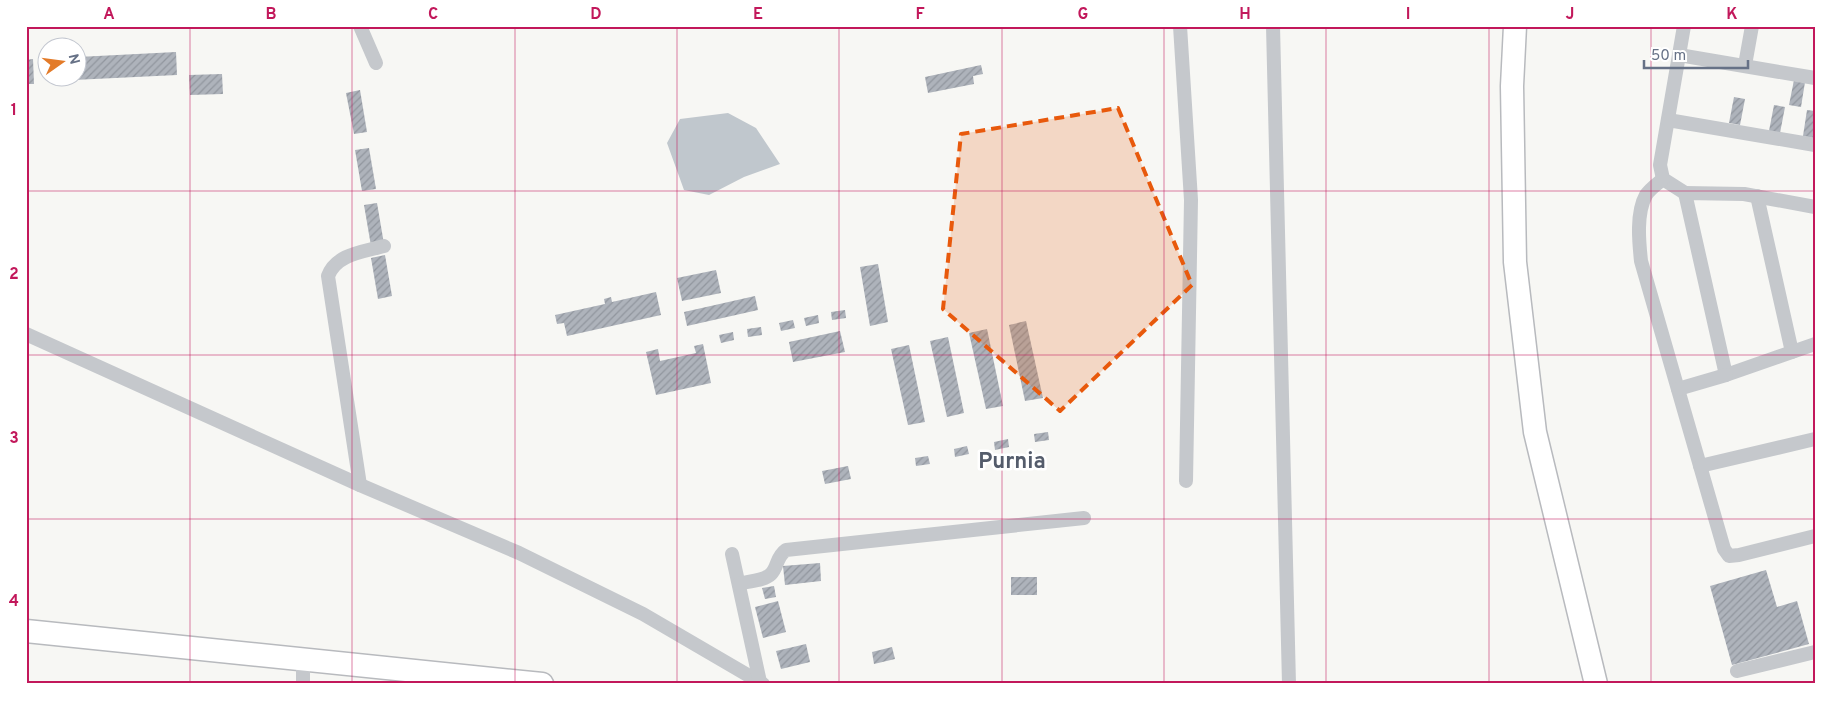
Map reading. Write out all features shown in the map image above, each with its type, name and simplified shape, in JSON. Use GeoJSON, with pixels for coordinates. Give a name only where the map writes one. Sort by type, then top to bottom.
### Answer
{"type":"FeatureCollection","features":[{"type":"Feature","properties":{"kind":"highway"},"geometry":{"type":"LineString","coordinates":[[1515,26],[1512,86],[1515,262],[1535,432],[1596,684]]}},
{"type":"Feature","properties":{"kind":"highway"},"geometry":{"type":"LineString","coordinates":[[26,631],[542,684]]}},
{"type":"Feature","properties":{"kind":"street"},"geometry":{"type":"LineString","coordinates":[[360,26],[376,63]]}},
{"type":"Feature","properties":{"kind":"street"},"geometry":{"type":"LineString","coordinates":[[1180,26],[1191,200],[1186,481]]}},
{"type":"Feature","properties":{"kind":"street"},"geometry":{"type":"LineString","coordinates":[[1273,26],[1288,684]]}},
{"type":"Feature","properties":{"kind":"street"},"geometry":{"type":"LineString","coordinates":[[1684,26],[1660,165],[1663,179],[1685,193],[1757,196],[1815,206]]}},
{"type":"Feature","properties":{"kind":"street"},"geometry":{"type":"LineString","coordinates":[[1745,65],[1752,26]]}},
{"type":"Feature","properties":{"kind":"street"},"geometry":{"type":"LineString","coordinates":[[1679,55],[1815,78]]}},
{"type":"Feature","properties":{"kind":"street"},"geometry":{"type":"LineString","coordinates":[[1668,120],[1815,145]]}},
{"type":"Feature","properties":{"kind":"street"},"geometry":{"type":"LineString","coordinates":[[1663,179],[1647,194],[1643,202],[1640,246],[1641,261],[1724,550],[1729,556],[1815,536]]}},
{"type":"Feature","properties":{"kind":"street"},"geometry":{"type":"LineString","coordinates":[[1685,193],[1726,375]]}},
{"type":"Feature","properties":{"kind":"street"},"geometry":{"type":"LineString","coordinates":[[1757,196],[1792,352]]}},
{"type":"Feature","properties":{"kind":"street"},"geometry":{"type":"LineString","coordinates":[[360,485],[328,276],[331,266],[347,256],[384,246]]}},
{"type":"Feature","properties":{"kind":"street"},"geometry":{"type":"LineString","coordinates":[[26,334],[360,485],[518,553],[643,614],[761,683]]}},
{"type":"Feature","properties":{"kind":"street"},"geometry":{"type":"LineString","coordinates":[[1678,389],[1726,375],[1815,344]]}},
{"type":"Feature","properties":{"kind":"street"},"geometry":{"type":"LineString","coordinates":[[1700,466],[1815,439]]}},
{"type":"Feature","properties":{"kind":"street"},"geometry":{"type":"LineString","coordinates":[[739,584],[771,574],[777,558],[786,550],[1084,518]]}},
{"type":"Feature","properties":{"kind":"street"},"geometry":{"type":"LineString","coordinates":[[732,554],[761,683]]}},
{"type":"Feature","properties":{"kind":"street"},"geometry":{"type":"LineString","coordinates":[[1737,671],[1815,652]]}},
{"type":"Feature","properties":{"kind":"street"},"geometry":{"type":"LineString","coordinates":[[303,658],[303,684]]}},
{"type":"Feature","properties":{"kind":"highlighted area"},"geometry":{"type":"Polygon","coordinates":[[[1118,108],[1192,285],[1060,411],[943,309],[961,134],[1118,108]]]}},
{"type":"Feature","properties":{"kind":"shaded area"},"geometry":{"type":"Polygon","coordinates":[[[728,113],[756,128],[780,164],[744,177],[709,195],[684,190],[667,143],[680,119],[728,113]]]}},
{"type":"Feature","properties":{"kind":"building"},"geometry":{"type":"Polygon","coordinates":[[[176,52],[177,75],[88,79],[88,56],[176,52]]]}},
{"type":"Feature","properties":{"kind":"building"},"geometry":{"type":"Polygon","coordinates":[[[33,59],[34,84],[26,84],[26,60],[33,59]]]}},
{"type":"Feature","properties":{"kind":"building"},"geometry":{"type":"Polygon","coordinates":[[[981,65],[983,74],[973,76],[974,84],[928,93],[925,77],[981,65]]]}},
{"type":"Feature","properties":{"kind":"building"},"geometry":{"type":"Polygon","coordinates":[[[222,74],[223,94],[190,95],[189,75],[222,74]]]}},
{"type":"Feature","properties":{"kind":"building"},"geometry":{"type":"Polygon","coordinates":[[[1794,80],[1805,82],[1801,107],[1789,105],[1794,80]]]}},
{"type":"Feature","properties":{"kind":"building"},"geometry":{"type":"Polygon","coordinates":[[[360,90],[367,132],[354,134],[346,93],[360,90]]]}},
{"type":"Feature","properties":{"kind":"building"},"geometry":{"type":"Polygon","coordinates":[[[1734,97],[1745,99],[1740,125],[1729,123],[1734,97]]]}},
{"type":"Feature","properties":{"kind":"building"},"geometry":{"type":"Polygon","coordinates":[[[1774,105],[1785,107],[1780,133],[1769,131],[1774,105]]]}},
{"type":"Feature","properties":{"kind":"building"},"geometry":{"type":"Polygon","coordinates":[[[1807,110],[1815,111],[1814,138],[1803,136],[1807,110]]]}},
{"type":"Feature","properties":{"kind":"building"},"geometry":{"type":"Polygon","coordinates":[[[369,148],[376,189],[362,191],[355,150],[369,148]]]}},
{"type":"Feature","properties":{"kind":"building"},"geometry":{"type":"Polygon","coordinates":[[[377,203],[384,244],[371,246],[364,205],[377,203]]]}},
{"type":"Feature","properties":{"kind":"building"},"geometry":{"type":"Polygon","coordinates":[[[385,255],[392,296],[378,299],[371,258],[385,255]]]}},
{"type":"Feature","properties":{"kind":"building"},"geometry":{"type":"Polygon","coordinates":[[[878,264],[888,322],[870,326],[860,267],[878,264]]]}},
{"type":"Feature","properties":{"kind":"building"},"geometry":{"type":"Polygon","coordinates":[[[716,270],[721,293],[682,301],[677,278],[716,270]]]}},
{"type":"Feature","properties":{"kind":"building"},"geometry":{"type":"Polygon","coordinates":[[[656,292],[661,315],[567,336],[564,323],[557,324],[555,315],[605,304],[604,299],[611,297],[612,302],[656,292]]]}},
{"type":"Feature","properties":{"kind":"building"},"geometry":{"type":"Polygon","coordinates":[[[755,296],[758,310],[687,326],[684,312],[755,296]]]}},
{"type":"Feature","properties":{"kind":"building"},"geometry":{"type":"Polygon","coordinates":[[[845,310],[846,318],[832,320],[831,312],[845,310]]]}},
{"type":"Feature","properties":{"kind":"building"},"geometry":{"type":"Polygon","coordinates":[[[818,315],[819,323],[806,326],[804,318],[818,315]]]}},
{"type":"Feature","properties":{"kind":"building"},"geometry":{"type":"Polygon","coordinates":[[[793,320],[795,328],[781,331],[779,323],[793,320]]]}},
{"type":"Feature","properties":{"kind":"building"},"geometry":{"type":"Polygon","coordinates":[[[1026,321],[1043,398],[1025,401],[1009,325],[1026,321]]]}},
{"type":"Feature","properties":{"kind":"building"},"geometry":{"type":"Polygon","coordinates":[[[761,327],[762,335],[748,337],[747,329],[761,327]]]}},
{"type":"Feature","properties":{"kind":"building"},"geometry":{"type":"Polygon","coordinates":[[[987,329],[1003,406],[986,409],[969,333],[987,329]]]}},
{"type":"Feature","properties":{"kind":"building"},"geometry":{"type":"Polygon","coordinates":[[[840,331],[845,352],[793,362],[789,342],[840,331]]]}},
{"type":"Feature","properties":{"kind":"building"},"geometry":{"type":"Polygon","coordinates":[[[733,332],[734,340],[721,343],[719,335],[733,332]]]}},
{"type":"Feature","properties":{"kind":"building"},"geometry":{"type":"Polygon","coordinates":[[[948,337],[964,413],[947,417],[930,341],[948,337]]]}},
{"type":"Feature","properties":{"kind":"building"},"geometry":{"type":"Polygon","coordinates":[[[703,344],[711,383],[656,395],[646,352],[658,349],[660,361],[696,353],[694,346],[703,344]]]}},
{"type":"Feature","properties":{"kind":"building"},"geometry":{"type":"Polygon","coordinates":[[[909,345],[925,422],[908,425],[891,349],[909,345]]]}},
{"type":"Feature","properties":{"kind":"building"},"geometry":{"type":"Polygon","coordinates":[[[1048,432],[1049,440],[1035,442],[1034,434],[1048,432]]]}},
{"type":"Feature","properties":{"kind":"building"},"geometry":{"type":"Polygon","coordinates":[[[1008,439],[1009,447],[995,450],[994,442],[1008,439]]]}},
{"type":"Feature","properties":{"kind":"building"},"geometry":{"type":"Polygon","coordinates":[[[967,446],[969,454],[955,457],[954,449],[967,446]]]}},
{"type":"Feature","properties":{"kind":"building"},"geometry":{"type":"Polygon","coordinates":[[[928,456],[930,464],[916,466],[915,458],[928,456]]]}},
{"type":"Feature","properties":{"kind":"building"},"geometry":{"type":"Polygon","coordinates":[[[848,466],[851,479],[825,484],[822,471],[848,466]]]}},
{"type":"Feature","properties":{"kind":"building"},"geometry":{"type":"Polygon","coordinates":[[[820,563],[821,581],[785,585],[783,566],[820,563]]]}},
{"type":"Feature","properties":{"kind":"building"},"geometry":{"type":"Polygon","coordinates":[[[1766,570],[1777,607],[1797,601],[1809,644],[1732,665],[1710,586],[1766,570]]]}},
{"type":"Feature","properties":{"kind":"building"},"geometry":{"type":"Polygon","coordinates":[[[1011,577],[1037,577],[1037,595],[1011,595],[1011,577]]]}},
{"type":"Feature","properties":{"kind":"building"},"geometry":{"type":"Polygon","coordinates":[[[774,586],[776,597],[765,599],[762,588],[774,586]]]}},
{"type":"Feature","properties":{"kind":"building"},"geometry":{"type":"Polygon","coordinates":[[[778,601],[786,632],[763,638],[755,607],[778,601]]]}},
{"type":"Feature","properties":{"kind":"building"},"geometry":{"type":"Polygon","coordinates":[[[806,644],[810,662],[781,669],[776,651],[806,644]]]}},
{"type":"Feature","properties":{"kind":"building"},"geometry":{"type":"Polygon","coordinates":[[[892,647],[895,659],[874,664],[872,652],[892,647]]]}},
{"type":"Feature","properties":{"kind":"district","name":"Purnia"},"geometry":{"type":"Point","coordinates":[1012,460]}}]}
